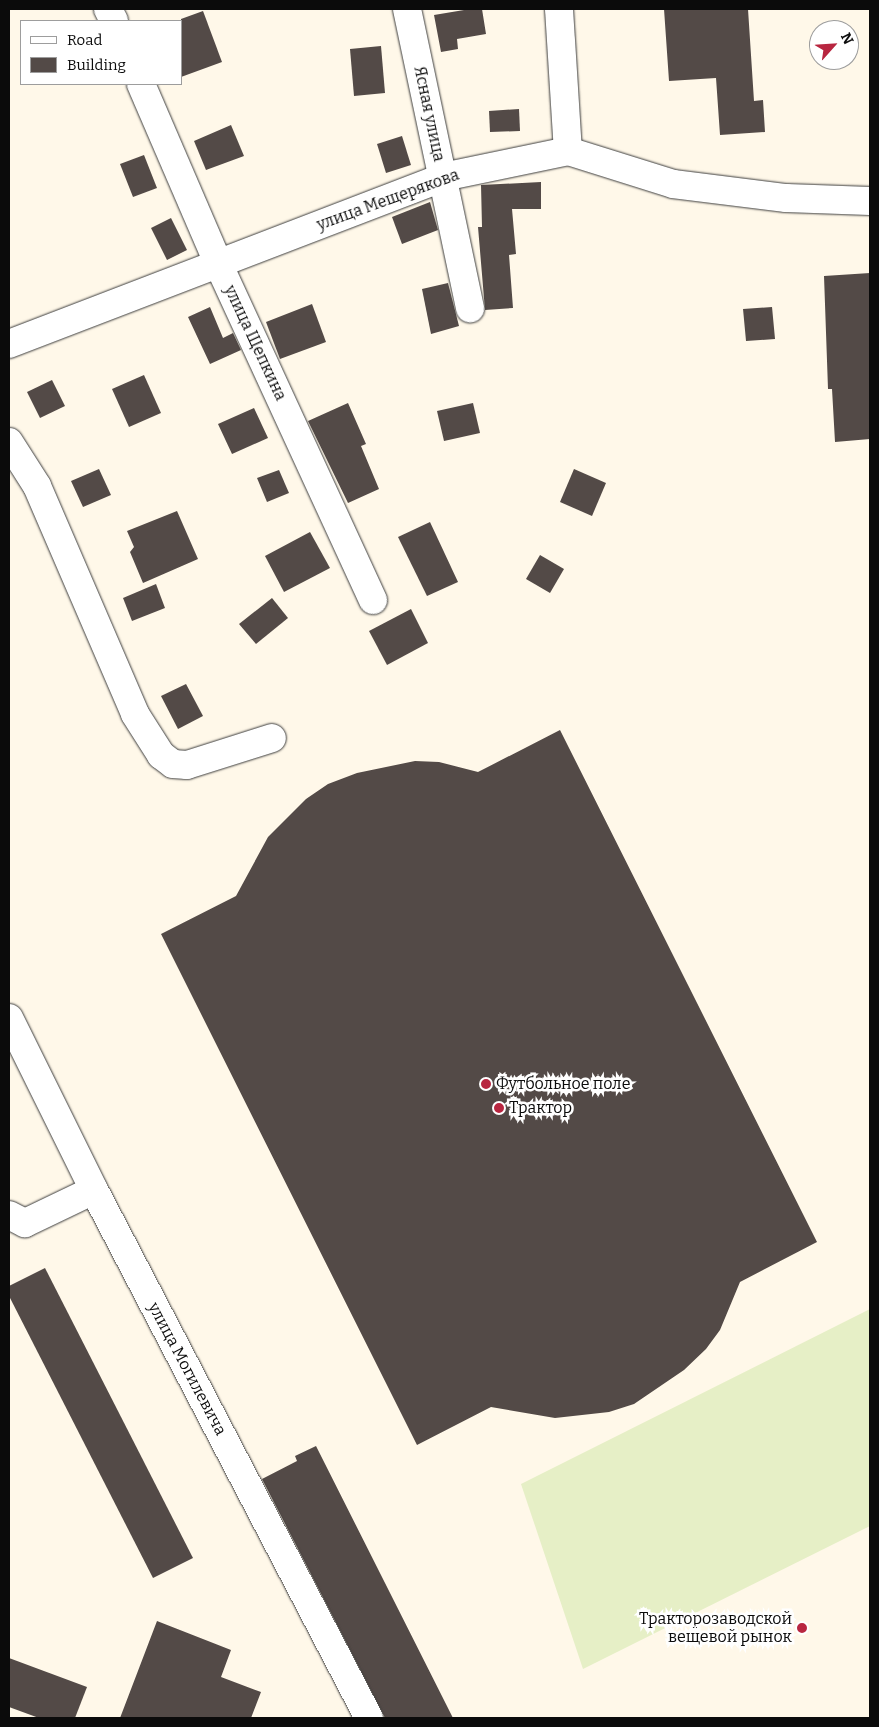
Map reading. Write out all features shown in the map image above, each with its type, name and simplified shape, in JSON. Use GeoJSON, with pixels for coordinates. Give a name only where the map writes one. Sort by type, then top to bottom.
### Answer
{"type":"FeatureCollection","features":[{"type":"Feature","properties":{"kind":"street","name":"Ясная улица"},"geometry":{"type":"LineString","coordinates":[[407,9],[470,308]]}},
{"type":"Feature","properties":{"kind":"street"},"geometry":{"type":"LineString","coordinates":[[558,9],[568,151]]}},
{"type":"Feature","properties":{"kind":"street","name":"улица Щепкина"},"geometry":{"type":"LineString","coordinates":[[141,85],[218,263],[373,600]]}},
{"type":"Feature","properties":{"kind":"street","name":"улица Мещерякова"},"geometry":{"type":"LineString","coordinates":[[9,344],[443,177],[568,151],[673,184],[786,198],[870,201]]}},
{"type":"Feature","properties":{"kind":"street"},"geometry":{"type":"LineString","coordinates":[[9,442],[37,486],[135,714],[160,755],[173,764],[187,766],[272,738]]}},
{"type":"Feature","properties":{"kind":"street","name":"улица Могилевича"},"geometry":{"type":"LineString","coordinates":[[9,1018],[94,1190],[369,1718]]}},
{"type":"Feature","properties":{"kind":"street"},"geometry":{"type":"LineString","coordinates":[[9,1215],[25,1223],[94,1190]]}},
{"type":"Feature","properties":{"kind":"green space"},"geometry":{"type":"Polygon","coordinates":[[[870,1309],[870,1526],[583,1669],[521,1484],[870,1309]]]}},
{"type":"Feature","properties":{"kind":"building"},"geometry":{"type":"Polygon","coordinates":[[[482,9],[486,34],[457,39],[458,49],[441,52],[434,15],[482,9]]]}},
{"type":"Feature","properties":{"kind":"building"},"geometry":{"type":"Polygon","coordinates":[[[664,9],[748,9],[754,101],[763,100],[765,132],[720,135],[716,78],[669,81],[664,9]]]}},
{"type":"Feature","properties":{"kind":"building"},"geometry":{"type":"Polygon","coordinates":[[[203,11],[222,62],[182,77],[181,19],[203,11]]]}},
{"type":"Feature","properties":{"kind":"building"},"geometry":{"type":"Polygon","coordinates":[[[381,46],[385,93],[354,96],[350,49],[381,46]]]}},
{"type":"Feature","properties":{"kind":"building"},"geometry":{"type":"Polygon","coordinates":[[[519,109],[520,131],[490,132],[489,111],[519,109]]]}},
{"type":"Feature","properties":{"kind":"building"},"geometry":{"type":"Polygon","coordinates":[[[231,125],[244,156],[206,170],[194,141],[231,125]]]}},
{"type":"Feature","properties":{"kind":"building"},"geometry":{"type":"Polygon","coordinates":[[[402,136],[411,165],[386,173],[377,144],[402,136]]]}},
{"type":"Feature","properties":{"kind":"building"},"geometry":{"type":"Polygon","coordinates":[[[144,155],[157,188],[133,197],[120,164],[144,155]]]}},
{"type":"Feature","properties":{"kind":"building"},"geometry":{"type":"Polygon","coordinates":[[[541,182],[541,209],[512,209],[516,254],[509,255],[513,308],[485,310],[478,227],[482,227],[481,185],[541,182]]]}},
{"type":"Feature","properties":{"kind":"building"},"geometry":{"type":"Polygon","coordinates":[[[430,202],[438,230],[402,244],[392,217],[430,202]]]}},
{"type":"Feature","properties":{"kind":"building"},"geometry":{"type":"Polygon","coordinates":[[[171,218],[187,250],[167,260],[151,228],[171,218]]]}},
{"type":"Feature","properties":{"kind":"building"},"geometry":{"type":"Polygon","coordinates":[[[870,273],[870,439],[835,442],[832,389],[828,389],[824,276],[870,273]]]}},
{"type":"Feature","properties":{"kind":"building"},"geometry":{"type":"Polygon","coordinates":[[[448,283],[459,326],[431,334],[422,289],[448,283]]]}},
{"type":"Feature","properties":{"kind":"building"},"geometry":{"type":"Polygon","coordinates":[[[312,304],[326,342],[280,359],[266,322],[312,304]]]}},
{"type":"Feature","properties":{"kind":"building"},"geometry":{"type":"Polygon","coordinates":[[[210,307],[223,338],[233,333],[241,350],[210,364],[188,317],[210,307]]]}},
{"type":"Feature","properties":{"kind":"building"},"geometry":{"type":"Polygon","coordinates":[[[772,307],[775,339],[746,341],[743,309],[772,307]]]}},
{"type":"Feature","properties":{"kind":"building"},"geometry":{"type":"Polygon","coordinates":[[[144,375],[161,413],[129,427],[112,389],[144,375]]]}},
{"type":"Feature","properties":{"kind":"building"},"geometry":{"type":"Polygon","coordinates":[[[52,380],[65,406],[40,418],[27,392],[52,380]]]}},
{"type":"Feature","properties":{"kind":"building"},"geometry":{"type":"Polygon","coordinates":[[[348,403],[366,444],[361,446],[379,489],[348,503],[308,421],[348,403]]]}},
{"type":"Feature","properties":{"kind":"building"},"geometry":{"type":"Polygon","coordinates":[[[473,403],[480,433],[444,441],[437,411],[473,403]]]}},
{"type":"Feature","properties":{"kind":"building"},"geometry":{"type":"Polygon","coordinates":[[[254,408],[268,438],[232,454],[218,424],[254,408]]]}},
{"type":"Feature","properties":{"kind":"building"},"geometry":{"type":"Polygon","coordinates":[[[99,469],[111,495],[83,507],[71,481],[99,469]]]}},
{"type":"Feature","properties":{"kind":"building"},"geometry":{"type":"Polygon","coordinates":[[[574,469],[606,483],[592,516],[560,502],[574,469]]]}},
{"type":"Feature","properties":{"kind":"building"},"geometry":{"type":"Polygon","coordinates":[[[279,470],[289,493],[267,502],[257,478],[279,470]]]}},
{"type":"Feature","properties":{"kind":"building"},"geometry":{"type":"Polygon","coordinates":[[[177,511],[198,559],[143,583],[130,552],[134,547],[127,531],[177,511]]]}},
{"type":"Feature","properties":{"kind":"building"},"geometry":{"type":"Polygon","coordinates":[[[430,522],[458,582],[427,596],[398,537],[430,522]]]}},
{"type":"Feature","properties":{"kind":"building"},"geometry":{"type":"Polygon","coordinates":[[[310,532],[330,568],[284,592],[265,556],[310,532]]]}},
{"type":"Feature","properties":{"kind":"building"},"geometry":{"type":"Polygon","coordinates":[[[540,555],[564,569],[550,593],[526,579],[540,555]]]}},
{"type":"Feature","properties":{"kind":"building"},"geometry":{"type":"Polygon","coordinates":[[[156,584],[165,608],[132,621],[123,598],[156,584]]]}},
{"type":"Feature","properties":{"kind":"building"},"geometry":{"type":"Polygon","coordinates":[[[272,598],[288,618],[256,644],[239,624],[272,598]]]}},
{"type":"Feature","properties":{"kind":"building"},"geometry":{"type":"Polygon","coordinates":[[[411,609],[428,643],[387,665],[369,631],[411,609]]]}},
{"type":"Feature","properties":{"kind":"building"},"geometry":{"type":"Polygon","coordinates":[[[186,684],[203,716],[178,729],[161,696],[186,684]]]}},
{"type":"Feature","properties":{"kind":"building","name":"Трактор"},"geometry":{"type":"Polygon","coordinates":[[[560,730],[817,1242],[740,1282],[720,1330],[706,1349],[684,1370],[634,1404],[609,1412],[555,1418],[491,1407],[417,1445],[161,934],[236,896],[268,837],[306,799],[328,784],[357,773],[415,761],[439,762],[478,772],[560,730]]]}},
{"type":"Feature","properties":{"kind":"building"},"geometry":{"type":"Polygon","coordinates":[[[45,1268],[193,1558],[153,1578],[9,1296],[9,1286],[45,1268]]]}},
{"type":"Feature","properties":{"kind":"building"},"geometry":{"type":"Polygon","coordinates":[[[316,1446],[453,1718],[385,1718],[262,1479],[297,1461],[295,1456],[316,1446]]]}},
{"type":"Feature","properties":{"kind":"building"},"geometry":{"type":"Polygon","coordinates":[[[157,1621],[231,1650],[221,1677],[261,1692],[251,1718],[120,1718],[157,1621]]]}},
{"type":"Feature","properties":{"kind":"building"},"geometry":{"type":"Polygon","coordinates":[[[9,1658],[87,1687],[75,1718],[39,1718],[9,1707],[9,1658]]]}},
{"type":"Feature","properties":{"kind":"place","name":"Футбольное поле"},"geometry":{"type":"Point","coordinates":[486,1084]}},
{"type":"Feature","properties":{"kind":"place","name":"Трактор"},"geometry":{"type":"Point","coordinates":[499,1108]}},
{"type":"Feature","properties":{"kind":"place","name":"Тракторозаводской вещевой рынок"},"geometry":{"type":"Point","coordinates":[802,1628]}}]}
